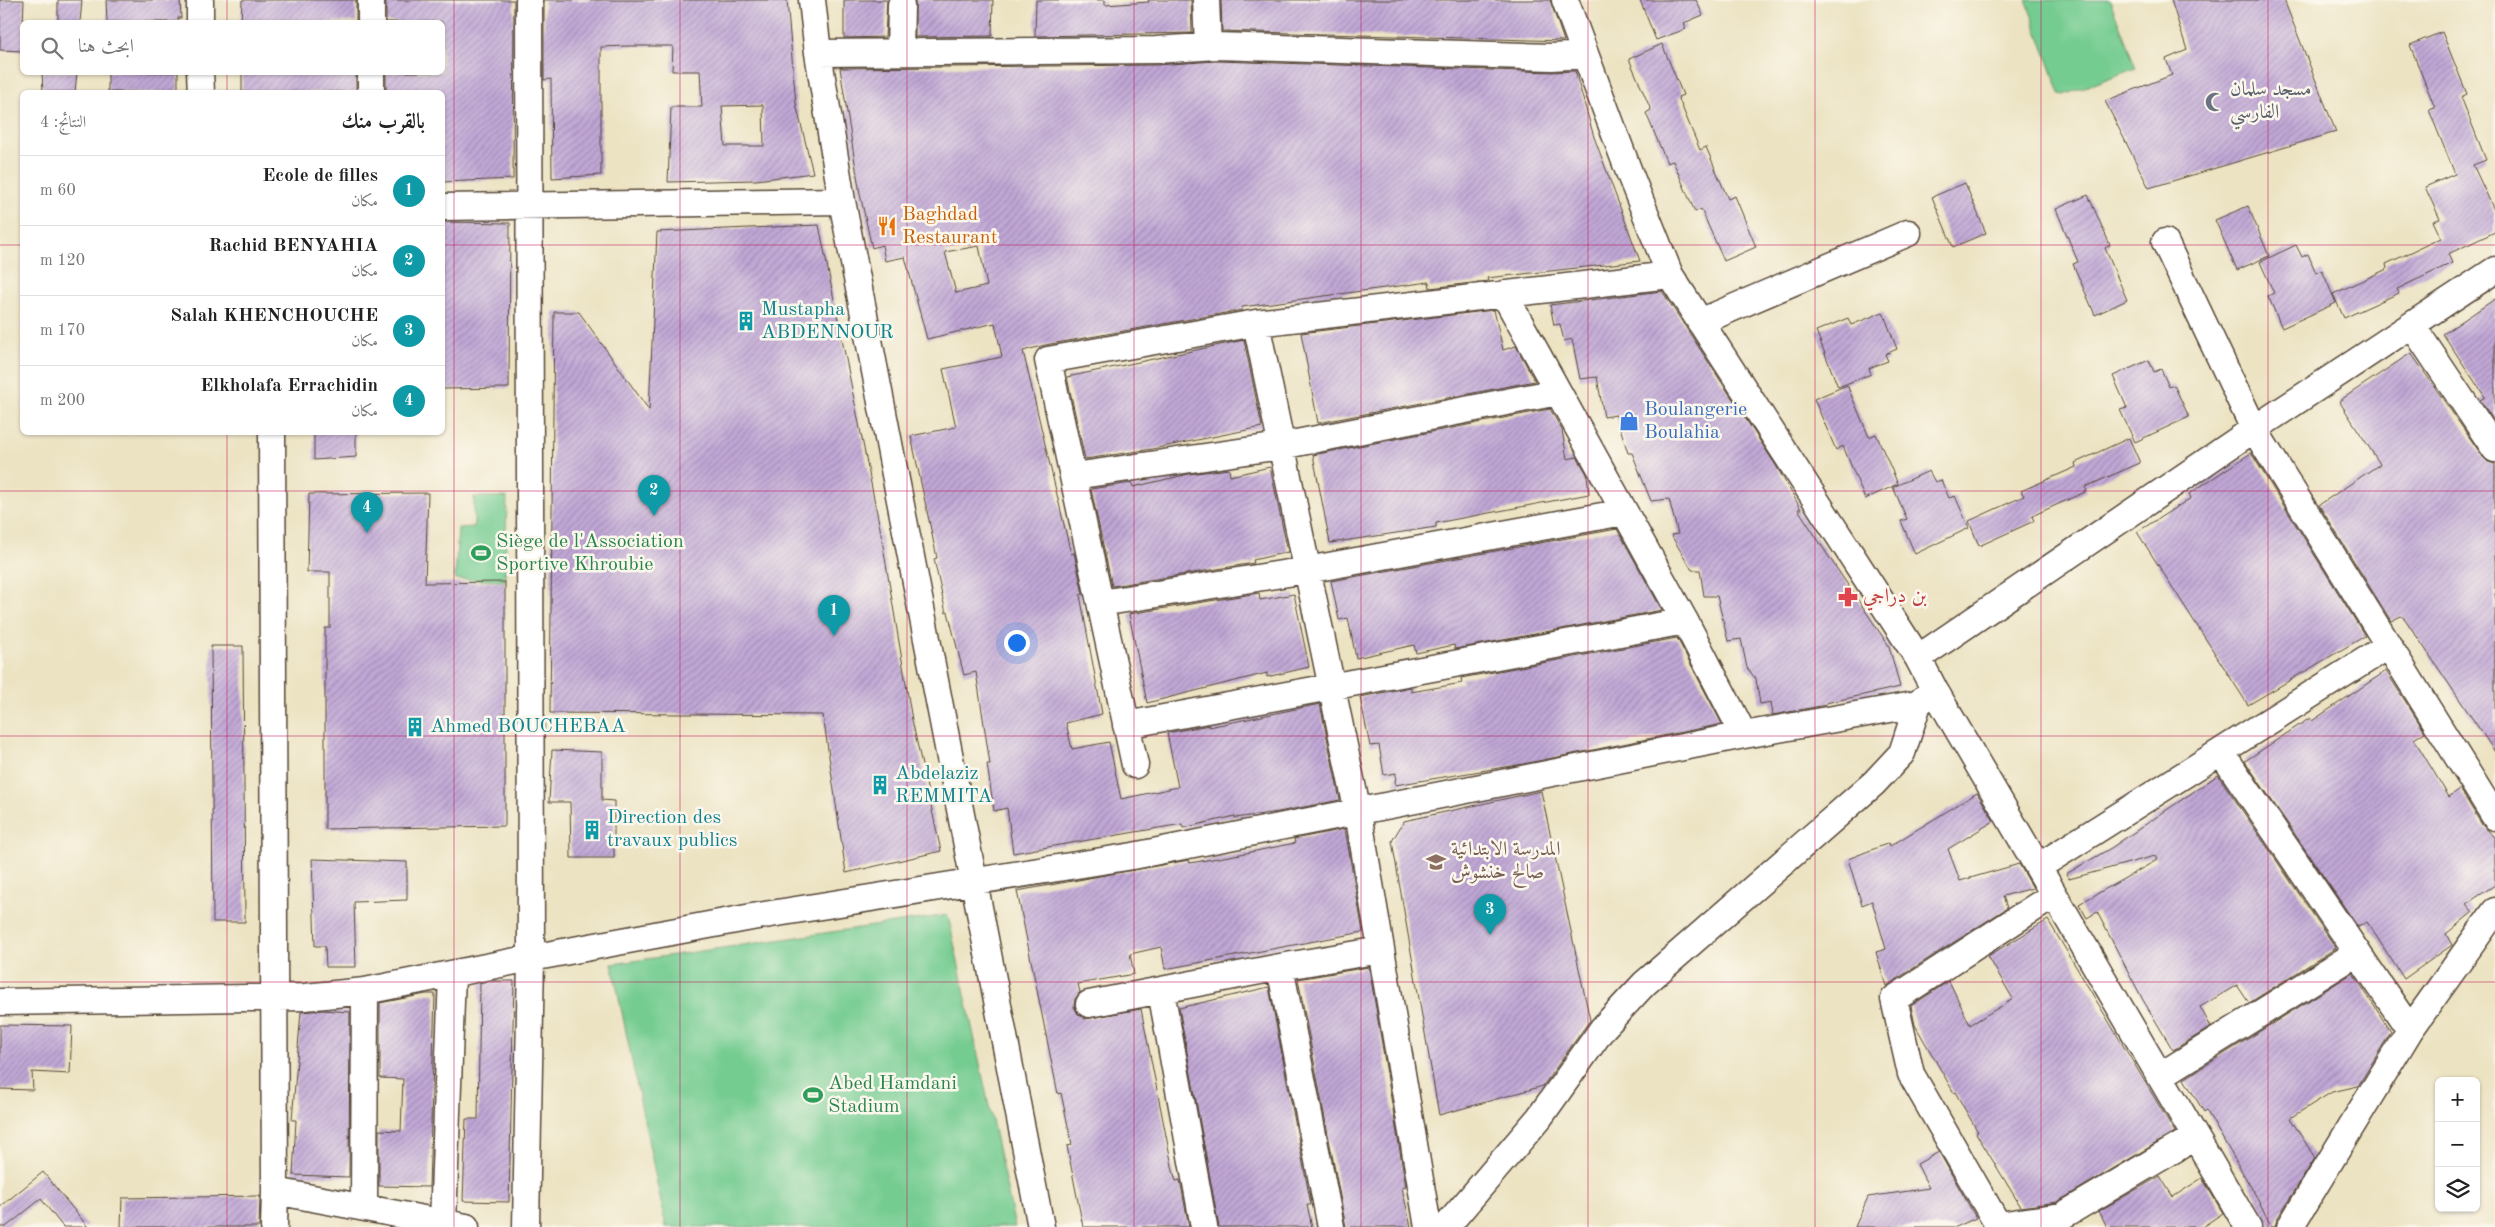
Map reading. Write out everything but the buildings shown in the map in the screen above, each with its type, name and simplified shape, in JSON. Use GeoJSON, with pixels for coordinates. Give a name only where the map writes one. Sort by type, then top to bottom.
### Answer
{"type":"FeatureCollection","features":[{"type":"Feature","properties":{"kind":"street"},"geometry":{"type":"LineString","coordinates":[[200,0],[200,20]]}},
{"type":"Feature","properties":{"kind":"street"},"geometry":{"type":"LineString","coordinates":[[371,0],[371,20]]}},
{"type":"Feature","properties":{"kind":"street"},"geometry":{"type":"LineString","coordinates":[[526,1227],[530,958],[529,0]]}},
{"type":"Feature","properties":{"kind":"street"},"geometry":{"type":"LineString","coordinates":[[812,0],[818,53],[842,201],[1041,1227]]}},
{"type":"Feature","properties":{"kind":"street"},"geometry":{"type":"LineString","coordinates":[[1206,0],[1208,46]]}},
{"type":"Feature","properties":{"kind":"street"},"geometry":{"type":"LineString","coordinates":[[1565,0],[1584,55],[1670,275],[1918,658],[1926,697],[2038,868],[2248,1227]]}},
{"type":"Feature","properties":{"kind":"street"},"geometry":{"type":"LineString","coordinates":[[900,52],[901,5]]}},
{"type":"Feature","properties":{"kind":"street"},"geometry":{"type":"LineString","coordinates":[[818,53],[1137,50],[1208,46],[1552,57],[1584,55]]}},
{"type":"Feature","properties":{"kind":"street"},"geometry":{"type":"LineString","coordinates":[[200,75],[200,90]]}},
{"type":"Feature","properties":{"kind":"street"},"geometry":{"type":"LineString","coordinates":[[371,75],[371,90]]}},
{"type":"Feature","properties":{"kind":"street"},"geometry":{"type":"LineString","coordinates":[[445,207],[842,201]]}},
{"type":"Feature","properties":{"kind":"street"},"geometry":{"type":"LineString","coordinates":[[1700,322],[1908,233]]}},
{"type":"Feature","properties":{"kind":"street"},"geometry":{"type":"LineString","coordinates":[[2166,242],[2254,429],[2495,817]]}},
{"type":"Feature","properties":{"kind":"street"},"geometry":{"type":"LineString","coordinates":[[1918,658],[2254,429],[2495,270]]}},
{"type":"Feature","properties":{"kind":"street"},"geometry":{"type":"LineString","coordinates":[[1135,765],[1048,360],[1256,324],[1670,275]]}},
{"type":"Feature","properties":{"kind":"street"},"geometry":{"type":"LineString","coordinates":[[1504,294],[1685,621],[1744,735]]}},
{"type":"Feature","properties":{"kind":"street"},"geometry":{"type":"LineString","coordinates":[[1256,324],[1358,813],[1428,1227]]}},
{"type":"Feature","properties":{"kind":"street"},"geometry":{"type":"LineString","coordinates":[[2412,325],[2495,449]]}},
{"type":"Feature","properties":{"kind":"street"},"geometry":{"type":"LineString","coordinates":[[1074,476],[1281,446],[1558,392]]}},
{"type":"Feature","properties":{"kind":"street"},"geometry":{"type":"LineString","coordinates":[[272,435],[275,998],[274,1227]]}},
{"type":"Feature","properties":{"kind":"street"},"geometry":{"type":"LineString","coordinates":[[1101,603],[1307,570],[1624,512]]}},
{"type":"Feature","properties":{"kind":"street"},"geometry":{"type":"LineString","coordinates":[[1126,725],[1685,621]]}},
{"type":"Feature","properties":{"kind":"street"},"geometry":{"type":"LineString","coordinates":[[2038,868],[2388,646]]}},
{"type":"Feature","properties":{"kind":"street"},"geometry":{"type":"LineString","coordinates":[[0,1002],[305,998],[365,991],[530,958],[752,918],[1133,856],[1358,813],[1926,697]]}},
{"type":"Feature","properties":{"kind":"street"},"geometry":{"type":"LineString","coordinates":[[1446,1227],[1539,1118],[1603,1028],[1644,984],[1874,783],[1902,754],[1926,697]]}},
{"type":"Feature","properties":{"kind":"street"},"geometry":{"type":"LineString","coordinates":[[2221,752],[2410,1030]]}},
{"type":"Feature","properties":{"kind":"street"},"geometry":{"type":"LineString","coordinates":[[2054,895],[1894,999],[1911,1074],[1995,1226],[2062,1216],[2195,1137]]}},
{"type":"Feature","properties":{"kind":"street"},"geometry":{"type":"LineString","coordinates":[[2290,1227],[2410,1030],[2495,911]]}},
{"type":"Feature","properties":{"kind":"street"},"geometry":{"type":"LineString","coordinates":[[1089,1004],[1280,967],[1381,950]]}},
{"type":"Feature","properties":{"kind":"street"},"geometry":{"type":"LineString","coordinates":[[2160,1076],[2357,953]]}},
{"type":"Feature","properties":{"kind":"street"},"geometry":{"type":"LineString","coordinates":[[1280,967],[1331,1227]]}},
{"type":"Feature","properties":{"kind":"street"},"geometry":{"type":"LineString","coordinates":[[275,1191],[364,1206],[454,1225],[452,974]]}},
{"type":"Feature","properties":{"kind":"street"},"geometry":{"type":"LineString","coordinates":[[364,1206],[365,991]]}},
{"type":"Feature","properties":{"kind":"street"},"geometry":{"type":"LineString","coordinates":[[1161,991],[1204,1227]]}},
{"type":"Feature","properties":{"kind":"green space"},"geometry":{"type":"Polygon","coordinates":[[[2026,0],[2110,0],[2136,68],[2061,96],[2026,0]]]}},
{"type":"Feature","properties":{"kind":"green space","name":"Siège de l'Association Sportive Khroubie"},"geometry":{"type":"Polygon","coordinates":[[[474,497],[507,497],[505,581],[455,579],[458,528],[474,527],[474,497]]]}},
{"type":"Feature","properties":{"kind":"green space","name":"Abed Hamdani Stadium"},"geometry":{"type":"Polygon","coordinates":[[[948,915],[1015,1227],[666,1227],[612,964],[948,915]]]}},
{"type":"Feature","properties":{"kind":"place","name":"مسجد سلمان الفارسي"},"geometry":{"type":"Point","coordinates":[2215,102]}},
{"type":"Feature","properties":{"kind":"place","name":"Baghdad Restaurant"},"geometry":{"type":"Point","coordinates":[887,226]}},
{"type":"Feature","properties":{"kind":"place","name":"Mustapha ABDENNOUR"},"geometry":{"type":"Point","coordinates":[746,321]}},
{"type":"Feature","properties":{"kind":"place","name":"Boulangerie Boulahia"},"geometry":{"type":"Point","coordinates":[1629,421]}},
{"type":"Feature","properties":{"kind":"place","name":"Rachid BENYAHIA"},"geometry":{"type":"Point","coordinates":[654,516]}},
{"type":"Feature","properties":{"kind":"place","name":"Elkholafa Errachidin"},"geometry":{"type":"Point","coordinates":[367,533]}},
{"type":"Feature","properties":{"kind":"place","name":"Siège de l'Association Sportive Khroubie"},"geometry":{"type":"Point","coordinates":[481,553]}},
{"type":"Feature","properties":{"kind":"place","name":"بن دراجي"},"geometry":{"type":"Point","coordinates":[1848,597]}},
{"type":"Feature","properties":{"kind":"place","name":"Ecole de filles"},"geometry":{"type":"Point","coordinates":[834,636]}},
{"type":"Feature","properties":{"kind":"place","name":"Ahmed BOUCHEBAA"},"geometry":{"type":"Point","coordinates":[415,727]}},
{"type":"Feature","properties":{"kind":"place","name":"Abdelaziz REMMITA"},"geometry":{"type":"Point","coordinates":[880,785]}},
{"type":"Feature","properties":{"kind":"place","name":"Direction des travaux publics"},"geometry":{"type":"Point","coordinates":[592,830]}},
{"type":"Feature","properties":{"kind":"place","name":"المدرسة الابتدائية صالح خنشوش"},"geometry":{"type":"Point","coordinates":[1436,862]}},
{"type":"Feature","properties":{"kind":"place","name":"Salah KHENCHOUCHE"},"geometry":{"type":"Point","coordinates":[1490,935]}},
{"type":"Feature","properties":{"kind":"place","name":"Abed Hamdani Stadium"},"geometry":{"type":"Point","coordinates":[813,1095]}}]}
